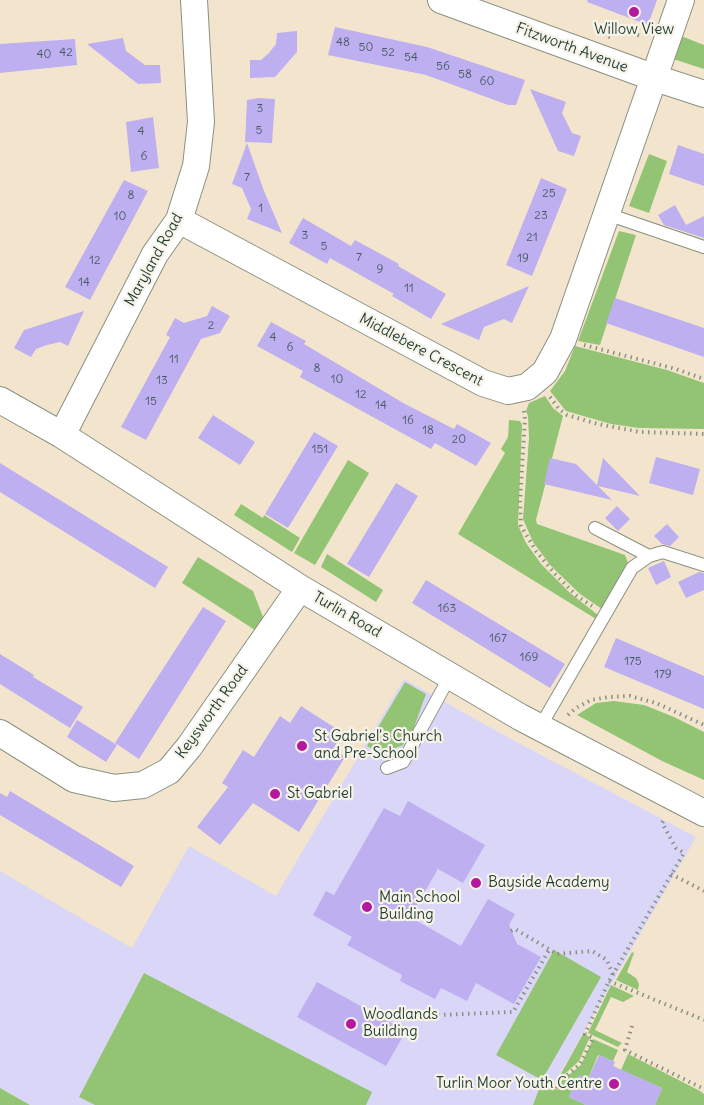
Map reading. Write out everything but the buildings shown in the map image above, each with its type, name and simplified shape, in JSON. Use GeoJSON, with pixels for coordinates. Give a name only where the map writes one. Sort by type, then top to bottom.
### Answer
{"type":"FeatureCollection","features":[{"type":"Feature","properties":{"kind":"street","name":"Maryland Road"},"geometry":{"type":"LineString","coordinates":[[62,435],[155,254],[179,220],[196,166],[201,122],[194,0]]}},
{"type":"Feature","properties":{"kind":"street","name":"Fitzworth Avenue"},"geometry":{"type":"LineString","coordinates":[[441,0],[704,94]]}},
{"type":"Feature","properties":{"kind":"street"},"geometry":{"type":"LineString","coordinates":[[528,385],[550,363],[563,339],[681,0]]}},
{"type":"Feature","properties":{"kind":"street","name":"Middlebere Crescent"},"geometry":{"type":"LineString","coordinates":[[179,220],[483,383],[497,389],[528,385]]}},
{"type":"Feature","properties":{"kind":"street","name":"Turlin Road"},"geometry":{"type":"LineString","coordinates":[[0,400],[62,435],[300,588],[450,676],[545,730],[704,813]]}},
{"type":"Feature","properties":{"kind":"street","name":"Keysworth Road"},"geometry":{"type":"LineString","coordinates":[[0,733],[75,779],[114,788],[143,785],[169,771],[189,747],[300,588]]}},
{"type":"Feature","properties":{"kind":"lane"},"geometry":{"type":"LineString","coordinates":[[607,214],[704,247]]}},
{"type":"Feature","properties":{"kind":"lane"},"geometry":{"type":"LineString","coordinates":[[596,528],[649,556]]}},
{"type":"Feature","properties":{"kind":"lane"},"geometry":{"type":"LineString","coordinates":[[545,730],[632,568],[649,556],[663,552],[704,565]]}},
{"type":"Feature","properties":{"kind":"lane"},"geometry":{"type":"LineString","coordinates":[[387,768],[403,762],[450,676]]}},
{"type":"Feature","properties":{"kind":"path"},"geometry":{"type":"LineString","coordinates":[[618,40],[608,36],[611,26],[644,38],[648,27]]}},
{"type":"Feature","properties":{"kind":"path"},"geometry":{"type":"LineString","coordinates":[[563,339],[676,369],[704,379]]}},
{"type":"Feature","properties":{"kind":"path"},"geometry":{"type":"LineString","coordinates":[[528,385],[559,409],[575,418],[640,432],[704,434]]}},
{"type":"Feature","properties":{"kind":"path"},"geometry":{"type":"LineString","coordinates":[[528,385],[520,501],[521,526],[536,551],[561,581],[577,596],[605,615]]}},
{"type":"Feature","properties":{"kind":"path"},"geometry":{"type":"LineString","coordinates":[[545,730],[591,700],[630,696],[656,703],[704,725]]}},
{"type":"Feature","properties":{"kind":"path"},"geometry":{"type":"LineString","coordinates":[[555,1088],[580,1064],[593,1038],[585,1034],[609,981],[684,853],[676,848],[662,823],[674,798]]}},
{"type":"Feature","properties":{"kind":"path"},"geometry":{"type":"LineString","coordinates":[[672,874],[704,891]]}},
{"type":"Feature","properties":{"kind":"path"},"geometry":{"type":"LineString","coordinates":[[511,930],[515,929],[557,954],[592,951],[607,960],[613,975]]}},
{"type":"Feature","properties":{"kind":"path"},"geometry":{"type":"LineString","coordinates":[[414,1016],[513,1012],[549,950]]}},
{"type":"Feature","properties":{"kind":"path"},"geometry":{"type":"LineString","coordinates":[[609,981],[704,1020]]}},
{"type":"Feature","properties":{"kind":"path"},"geometry":{"type":"LineString","coordinates":[[632,1026],[625,1050],[704,1089]]}},
{"type":"Feature","properties":{"kind":"shaded area","name":"Bayside Academy"},"geometry":{"type":"Polygon","coordinates":[[[404,679],[509,738],[696,837],[542,1105],[30,1105],[0,1088],[0,871],[132,948],[189,846],[276,896],[404,679]]]}},
{"type":"Feature","properties":{"kind":"green space"},"geometry":{"type":"Polygon","coordinates":[[[681,36],[704,45],[704,69],[670,58],[681,36]]]}},
{"type":"Feature","properties":{"kind":"green space"},"geometry":{"type":"Polygon","coordinates":[[[649,154],[667,161],[649,213],[629,206],[649,154]]]}},
{"type":"Feature","properties":{"kind":"green space"},"geometry":{"type":"Polygon","coordinates":[[[619,231],[636,235],[600,345],[578,341],[619,231]]]}},
{"type":"Feature","properties":{"kind":"green space"},"geometry":{"type":"Polygon","coordinates":[[[575,346],[667,370],[704,383],[704,429],[639,428],[611,424],[566,411],[550,391],[565,371],[575,346]]]}},
{"type":"Feature","properties":{"kind":"green space"},"geometry":{"type":"Polygon","coordinates":[[[545,396],[553,408],[563,416],[536,520],[537,524],[625,555],[628,563],[602,609],[580,594],[551,566],[533,542],[523,519],[529,438],[526,411],[529,403],[545,396]]]}},
{"type":"Feature","properties":{"kind":"green space"},"geometry":{"type":"Polygon","coordinates":[[[509,420],[520,421],[522,425],[518,525],[526,543],[542,565],[570,593],[598,615],[596,619],[458,534],[505,453],[501,449],[508,437],[509,420]]]}},
{"type":"Feature","properties":{"kind":"green space"},"geometry":{"type":"Polygon","coordinates":[[[348,460],[369,473],[315,565],[294,553],[348,460]]]}},
{"type":"Feature","properties":{"kind":"green space"},"geometry":{"type":"Polygon","coordinates":[[[241,504],[263,518],[264,515],[300,538],[292,552],[234,515],[241,504]]]}},
{"type":"Feature","properties":{"kind":"green space"},"geometry":{"type":"Polygon","coordinates":[[[327,554],[383,590],[376,602],[321,567],[327,554]]]}},
{"type":"Feature","properties":{"kind":"green space"},"geometry":{"type":"Polygon","coordinates":[[[198,557],[253,591],[263,617],[255,630],[182,583],[198,557]]]}},
{"type":"Feature","properties":{"kind":"green space"},"geometry":{"type":"Polygon","coordinates":[[[405,682],[426,694],[413,730],[403,745],[378,752],[367,746],[405,682]]]}},
{"type":"Feature","properties":{"kind":"green space"},"geometry":{"type":"Polygon","coordinates":[[[614,701],[644,705],[704,732],[704,780],[662,761],[577,715],[596,703],[614,701]]]}},
{"type":"Feature","properties":{"kind":"green space"},"geometry":{"type":"Polygon","coordinates":[[[554,950],[601,977],[542,1080],[496,1055],[554,950]]]}},
{"type":"Feature","properties":{"kind":"green space"},"geometry":{"type":"Polygon","coordinates":[[[632,952],[634,953],[627,972],[636,978],[639,984],[638,990],[616,980],[632,952]]]}},
{"type":"Feature","properties":{"kind":"green space"},"geometry":{"type":"Polygon","coordinates":[[[144,973],[372,1092],[366,1105],[95,1105],[79,1097],[144,973]]]}},
{"type":"Feature","properties":{"kind":"green space"},"geometry":{"type":"Polygon","coordinates":[[[611,985],[634,996],[623,1002],[611,997],[595,1030],[622,1043],[618,1047],[588,1033],[611,985]]]}},
{"type":"Feature","properties":{"kind":"green space"},"geometry":{"type":"Polygon","coordinates":[[[583,1034],[590,1037],[579,1061],[557,1081],[583,1034]]]}},
{"type":"Feature","properties":{"kind":"green space"},"geometry":{"type":"Polygon","coordinates":[[[593,1039],[618,1050],[613,1061],[598,1055],[588,1079],[579,1076],[569,1097],[586,1105],[533,1105],[539,1089],[545,1084],[557,1090],[559,1083],[581,1065],[593,1039]]]}},
{"type":"Feature","properties":{"kind":"green space"},"geometry":{"type":"Polygon","coordinates":[[[628,1054],[700,1091],[704,1094],[704,1105],[655,1105],[662,1088],[621,1070],[628,1054]]]}},
{"type":"Feature","properties":{"kind":"green space"},"geometry":{"type":"Polygon","coordinates":[[[0,1088],[30,1105],[0,1105],[0,1088]]]}},
{"type":"Feature","properties":{"kind":"place","name":"Willow View"},"geometry":{"type":"Point","coordinates":[634,12]}},
{"type":"Feature","properties":{"kind":"place","name":"St Gabriel's Church and Pre-School"},"geometry":{"type":"Point","coordinates":[302,746]}},
{"type":"Feature","properties":{"kind":"place","name":"St Gabriel"},"geometry":{"type":"Point","coordinates":[275,794]}},
{"type":"Feature","properties":{"kind":"place","name":"Bayside Academy"},"geometry":{"type":"Point","coordinates":[476,883]}},
{"type":"Feature","properties":{"kind":"place","name":"Main School Building"},"geometry":{"type":"Point","coordinates":[367,907]}},
{"type":"Feature","properties":{"kind":"place","name":"Woodlands Building"},"geometry":{"type":"Point","coordinates":[351,1024]}},
{"type":"Feature","properties":{"kind":"place","name":"Turlin Moor Youth Centre"},"geometry":{"type":"Point","coordinates":[614,1084]}}]}
